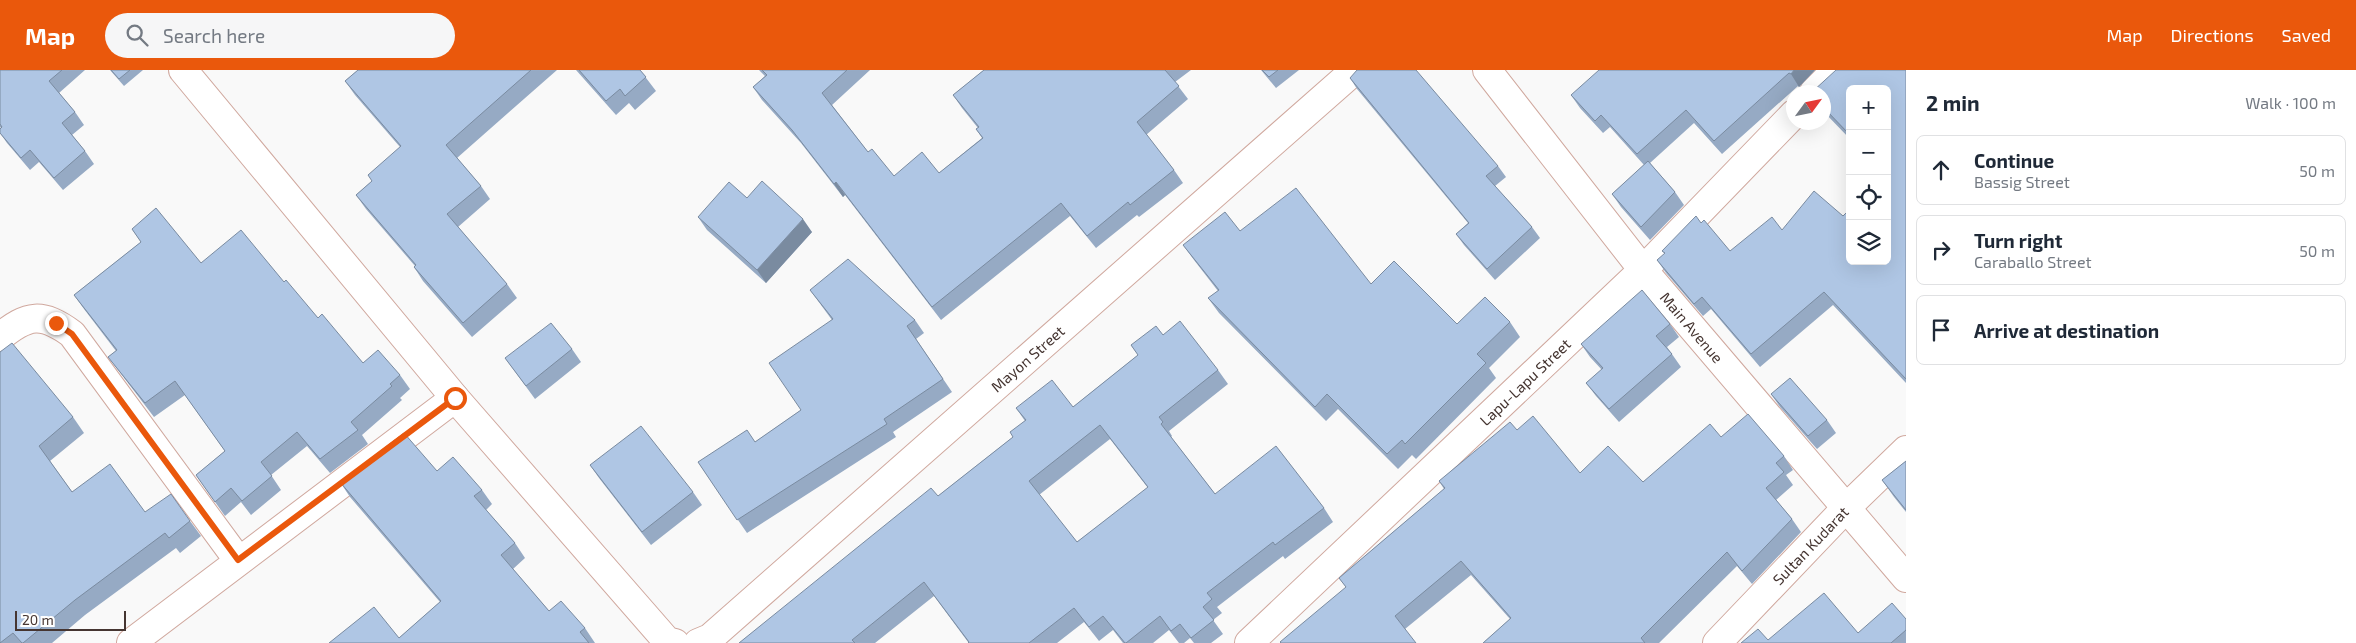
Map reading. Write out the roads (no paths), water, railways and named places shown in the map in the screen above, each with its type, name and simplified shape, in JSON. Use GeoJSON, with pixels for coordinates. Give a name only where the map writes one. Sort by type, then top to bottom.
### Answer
{"type":"FeatureCollection","features":[{"type":"Feature","properties":{"kind":"street"},"geometry":{"type":"LineString","coordinates":[[183,70],[455,398],[671,642]]}},
{"type":"Feature","properties":{"kind":"street","name":"Mayon Street"},"geometry":{"type":"LineString","coordinates":[[698,643],[710,638],[1355,70]]}},
{"type":"Feature","properties":{"kind":"street","name":"Main Avenue"},"geometry":{"type":"LineString","coordinates":[[1487,70],[1643,270],[1906,578]]}},
{"type":"Feature","properties":{"kind":"street"},"geometry":{"type":"LineString","coordinates":[[1821,85],[1836,70]]}},
{"type":"Feature","properties":{"kind":"street","name":"Lapu-Lapu Street"},"geometry":{"type":"LineString","coordinates":[[1249,643],[1643,270],[1786,122]]}},
{"type":"Feature","properties":{"kind":"street"},"geometry":{"type":"LineString","coordinates":[[0,337],[13,326],[28,319],[43,318],[56,323],[72,334],[238,560]]}},
{"type":"Feature","properties":{"kind":"street"},"geometry":{"type":"LineString","coordinates":[[130,643],[455,398]]}},
{"type":"Feature","properties":{"kind":"street","name":"Sultan Kudarat"},"geometry":{"type":"LineString","coordinates":[[1717,643],[1846,507],[1906,450]]}}]}
